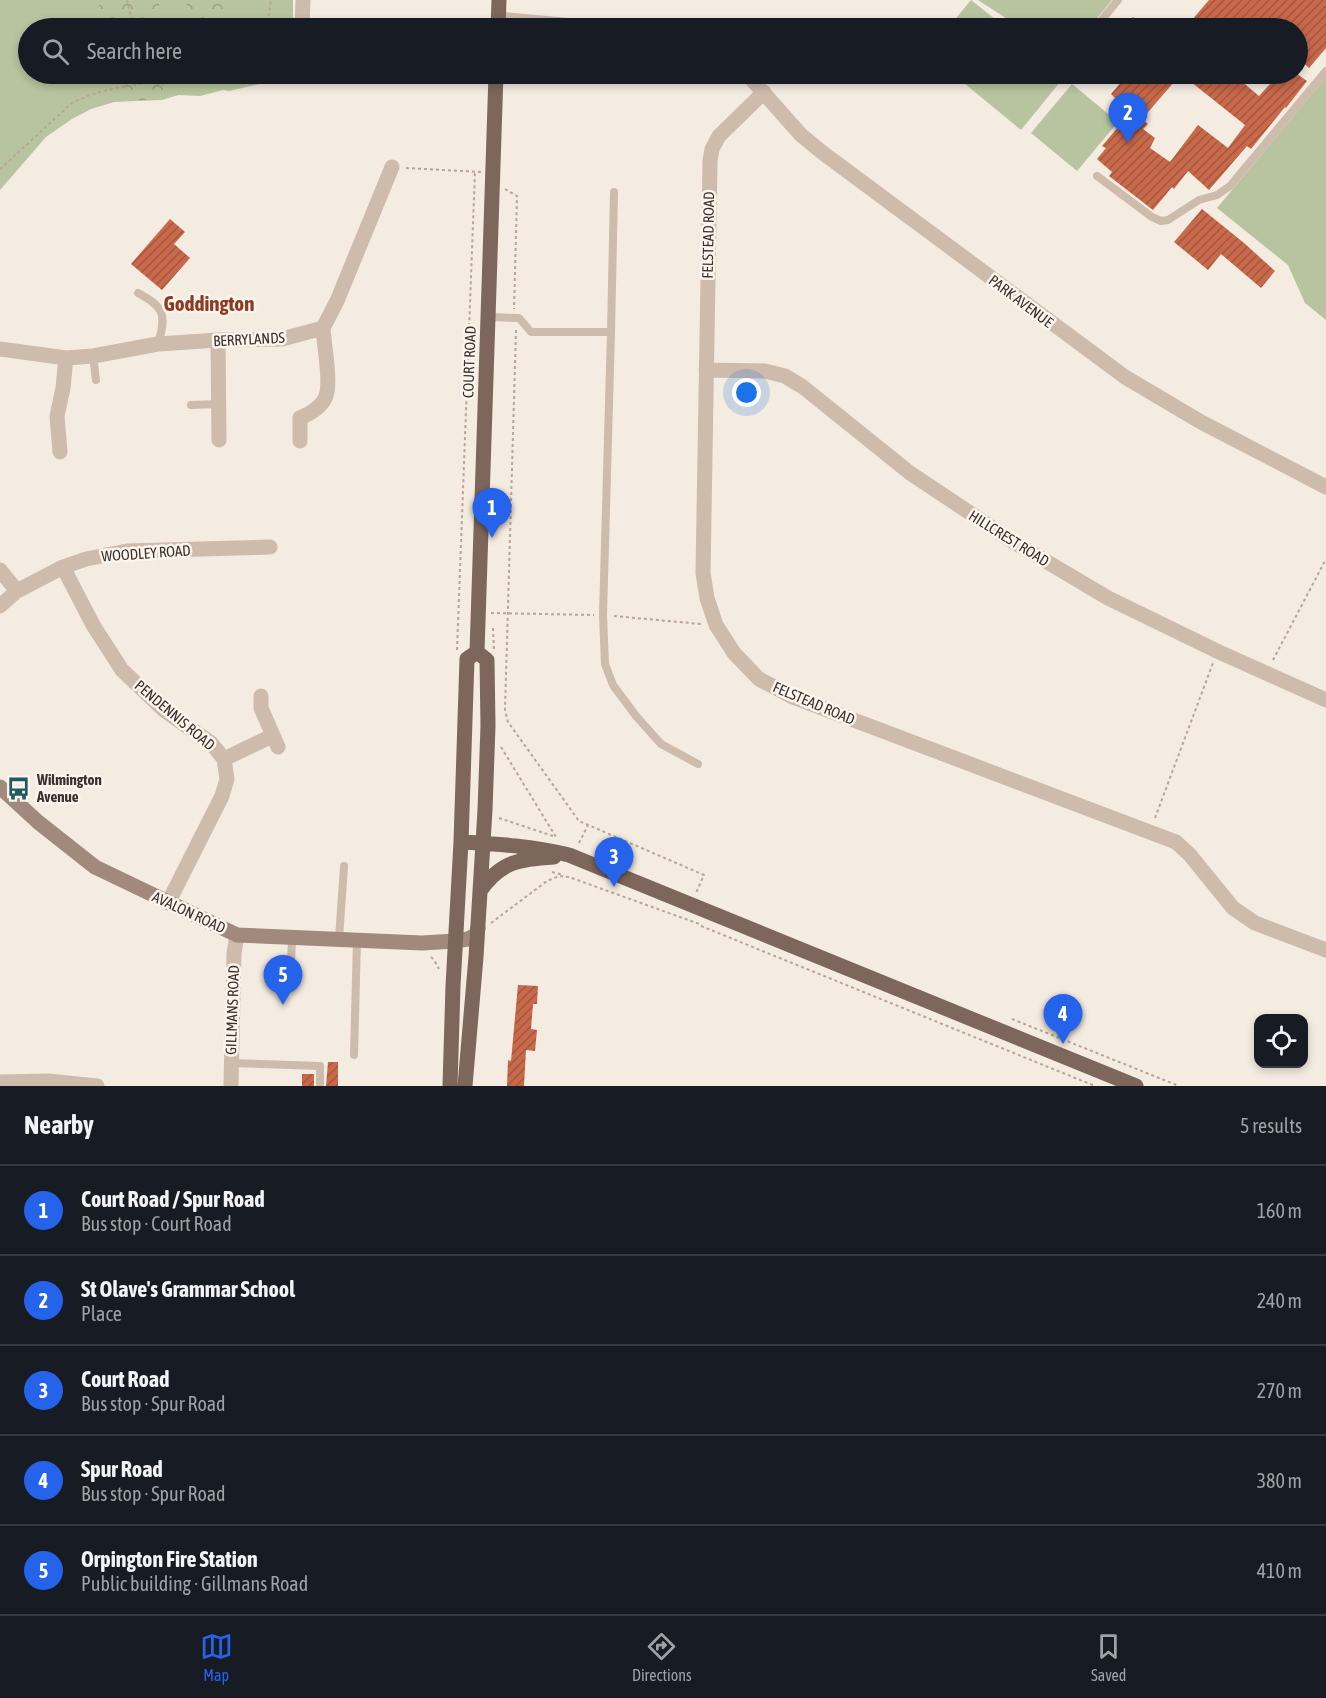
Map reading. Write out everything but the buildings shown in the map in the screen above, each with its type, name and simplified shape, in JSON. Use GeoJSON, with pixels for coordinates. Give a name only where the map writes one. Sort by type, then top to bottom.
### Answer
{"type":"FeatureCollection","features":[{"type":"Feature","properties":{"kind":"main road"},"geometry":{"type":"LineString","coordinates":[[498,18],[499,0]]}},
{"type":"Feature","properties":{"kind":"main road","name":"COURT ROAD"},"geometry":{"type":"LineString","coordinates":[[477,652],[496,84]]}},
{"type":"Feature","properties":{"kind":"main road","name":"COURT ROAD"},"geometry":{"type":"LineString","coordinates":[[450,1086],[467,659],[477,652]]}},
{"type":"Feature","properties":{"kind":"main road","name":"COURT ROAD"},"geometry":{"type":"LineString","coordinates":[[465,1086],[483,927],[480,891],[488,726],[487,660],[477,652]]}},
{"type":"Feature","properties":{"kind":"main road"},"geometry":{"type":"LineString","coordinates":[[461,842],[512,844],[541,849],[571,848],[717,916],[1136,1086]]}},
{"type":"Feature","properties":{"kind":"main road"},"geometry":{"type":"LineString","coordinates":[[480,891],[488,879],[511,863],[571,848]]}},
{"type":"Feature","properties":{"kind":"street"},"geometry":{"type":"LineString","coordinates":[[302,18],[303,0]]}},
{"type":"Feature","properties":{"kind":"street","name":"PARK AVENUE"},"geometry":{"type":"LineString","coordinates":[[756,84],[801,135],[823,153],[1125,377],[1201,422],[1326,488]]}},
{"type":"Feature","properties":{"kind":"street","name":"FELSTEAD ROAD"},"geometry":{"type":"LineString","coordinates":[[764,92],[719,136],[712,149],[709,177],[703,573],[707,597],[716,625],[734,653],[759,679],[793,697],[1176,842],[1190,855],[1233,908],[1255,923],[1326,950]]}},
{"type":"Feature","properties":{"kind":"street"},"geometry":{"type":"LineString","coordinates":[[300,441],[300,418],[312,412],[325,399],[329,387],[323,328],[337,301],[392,167]]}},
{"type":"Feature","properties":{"kind":"street","name":"BERRYLANDS"},"geometry":{"type":"LineString","coordinates":[[0,349],[66,358],[93,356],[158,344],[282,339],[323,328]]}},
{"type":"Feature","properties":{"kind":"street"},"geometry":{"type":"LineString","coordinates":[[218,340],[219,440]]}},
{"type":"Feature","properties":{"kind":"street"},"geometry":{"type":"LineString","coordinates":[[60,452],[57,416],[66,358]]}},
{"type":"Feature","properties":{"kind":"street","name":"HILLCREST ROAD"},"geometry":{"type":"LineString","coordinates":[[706,370],[765,371],[785,376],[803,387],[910,473],[1012,541],[1108,598],[1219,652],[1326,700]]}},
{"type":"Feature","properties":{"kind":"street","name":"WOODLEY ROAD"},"geometry":{"type":"LineString","coordinates":[[0,606],[17,591],[63,567],[86,559],[127,551],[270,547]]}},
{"type":"Feature","properties":{"kind":"street","name":"PENDENNIS ROAD"},"geometry":{"type":"LineString","coordinates":[[63,567],[93,625],[122,670],[164,710],[211,742],[224,759],[227,779],[222,796],[168,903]]}},
{"type":"Feature","properties":{"kind":"street"},"geometry":{"type":"LineString","coordinates":[[0,570],[17,591]]}},
{"type":"Feature","properties":{"kind":"street"},"geometry":{"type":"LineString","coordinates":[[224,759],[275,741],[261,708],[261,696]]}},
{"type":"Feature","properties":{"kind":"street","name":"AVALON ROAD"},"geometry":{"type":"LineString","coordinates":[[0,787],[95,867],[237,935],[422,943],[468,939],[476,935],[483,927]]}},
{"type":"Feature","properties":{"kind":"street","name":"GILLMANS ROAD"},"geometry":{"type":"LineString","coordinates":[[231,1086],[234,953],[237,935]]}},
{"type":"Feature","properties":{"kind":"street"},"geometry":{"type":"LineString","coordinates":[[0,1082],[48,1081],[97,1086]]}},
{"type":"Feature","properties":{"kind":"lane"},"geometry":{"type":"LineString","coordinates":[[1103,18],[1118,0]]}},
{"type":"Feature","properties":{"kind":"lane"},"geometry":{"type":"LineString","coordinates":[[1097,176],[1152,217],[1161,221],[1168,220],[1199,200],[1216,195],[1230,186],[1326,71]]}},
{"type":"Feature","properties":{"kind":"lane"},"geometry":{"type":"LineString","coordinates":[[614,192],[603,615],[605,664],[614,685],[636,716],[661,744],[698,764]]}},
{"type":"Feature","properties":{"kind":"lane"},"geometry":{"type":"LineString","coordinates":[[138,293],[154,302],[161,311],[163,322],[158,344]]}},
{"type":"Feature","properties":{"kind":"lane"},"geometry":{"type":"LineString","coordinates":[[488,317],[519,318],[531,332],[612,332]]}},
{"type":"Feature","properties":{"kind":"lane"},"geometry":{"type":"LineString","coordinates":[[93,356],[96,380]]}},
{"type":"Feature","properties":{"kind":"lane"},"geometry":{"type":"LineString","coordinates":[[191,405],[219,404]]}},
{"type":"Feature","properties":{"kind":"lane"},"geometry":{"type":"LineString","coordinates":[[339,939],[344,866]]}},
{"type":"Feature","properties":{"kind":"lane"},"geometry":{"type":"LineString","coordinates":[[291,963],[292,938]]}},
{"type":"Feature","properties":{"kind":"lane"},"geometry":{"type":"LineString","coordinates":[[354,1055],[357,940]]}},
{"type":"Feature","properties":{"kind":"lane"},"geometry":{"type":"LineString","coordinates":[[231,1063],[320,1066],[320,1086]]}},
{"type":"Feature","properties":{"kind":"path"},"geometry":{"type":"LineString","coordinates":[[127,0],[132,18]]}},
{"type":"Feature","properties":{"kind":"path"},"geometry":{"type":"LineString","coordinates":[[268,18],[271,0]]}},
{"type":"Feature","properties":{"kind":"path"},"geometry":{"type":"LineString","coordinates":[[0,169],[73,102],[107,90],[139,84]]}},
{"type":"Feature","properties":{"kind":"path"},"geometry":{"type":"LineString","coordinates":[[392,167],[493,172]]}},
{"type":"Feature","properties":{"kind":"path"},"geometry":{"type":"LineString","coordinates":[[457,658],[475,171]]}},
{"type":"Feature","properties":{"kind":"path"},"geometry":{"type":"LineString","coordinates":[[503,187],[517,196],[514,309]]}},
{"type":"Feature","properties":{"kind":"path"},"geometry":{"type":"LineString","coordinates":[[508,317],[516,328],[505,710],[508,722],[579,821],[704,875],[696,893]]}},
{"type":"Feature","properties":{"kind":"path"},"geometry":{"type":"LineString","coordinates":[[1267,674],[1326,559]]}},
{"type":"Feature","properties":{"kind":"path"},"geometry":{"type":"LineString","coordinates":[[492,613],[506,613]]}},
{"type":"Feature","properties":{"kind":"path"},"geometry":{"type":"LineString","coordinates":[[1150,832],[1219,652]]}},
{"type":"Feature","properties":{"kind":"path"},"geometry":{"type":"LineString","coordinates":[[500,746],[556,837]]}},
{"type":"Feature","properties":{"kind":"path"},"geometry":{"type":"LineString","coordinates":[[507,821],[556,837],[571,848],[588,825]]}},
{"type":"Feature","properties":{"kind":"path"},"geometry":{"type":"LineString","coordinates":[[550,872],[701,926],[1095,1086]]}},
{"type":"Feature","properties":{"kind":"path"},"geometry":{"type":"LineString","coordinates":[[483,927],[547,881],[559,876],[569,877]]}},
{"type":"Feature","properties":{"kind":"path"},"geometry":{"type":"LineString","coordinates":[[483,927],[488,915]]}},
{"type":"Feature","properties":{"kind":"path"},"geometry":{"type":"LineString","coordinates":[[701,926],[717,916]]}},
{"type":"Feature","properties":{"kind":"path"},"geometry":{"type":"LineString","coordinates":[[432,958],[441,976]]}},
{"type":"Feature","properties":{"kind":"path"},"geometry":{"type":"LineString","coordinates":[[1003,1016],[1179,1086]]}},
{"type":"Feature","properties":{"kind":"green space"},"geometry":{"type":"Polygon","coordinates":[[[0,0],[293,0],[293,18],[18,18],[18,84],[260,84],[200,96],[178,95],[161,100],[114,102],[91,109],[46,137],[0,190],[0,0]]]}},
{"type":"Feature","properties":{"kind":"green space"},"geometry":{"type":"Polygon","coordinates":[[[98,0],[158,0],[162,18],[104,18],[98,0]]]}},
{"type":"Feature","properties":{"kind":"green space"},"geometry":{"type":"Polygon","coordinates":[[[185,0],[226,0],[224,8],[206,18],[201,18],[187,5],[185,0]]]}},
{"type":"Feature","properties":{"kind":"green space"},"geometry":{"type":"Polygon","coordinates":[[[971,0],[994,18],[956,18],[971,0]]]}},
{"type":"Feature","properties":{"kind":"green space"},"geometry":{"type":"Polygon","coordinates":[[[978,0],[1112,0],[1097,18],[1006,18],[978,0]]]}},
{"type":"Feature","properties":{"kind":"green space"},"geometry":{"type":"Polygon","coordinates":[[[1326,77],[1326,320],[1305,303],[1288,265],[1217,208],[1326,77]]]}},
{"type":"Feature","properties":{"kind":"green space"},"geometry":{"type":"Polygon","coordinates":[[[123,84],[175,84],[178,95],[161,100],[128,100],[123,84]]]}},
{"type":"Feature","properties":{"kind":"green space"},"geometry":{"type":"Polygon","coordinates":[[[965,84],[1058,84],[1021,130],[965,84]]]}},
{"type":"Feature","properties":{"kind":"green space"},"geometry":{"type":"Polygon","coordinates":[[[1072,84],[1118,122],[1077,171],[1031,133],[1072,84]]]}},
{"type":"Feature","properties":{"kind":"place","name":"St Olave's Grammar School"},"geometry":{"type":"Point","coordinates":[1128,143]}},
{"type":"Feature","properties":{"kind":"place","name":"Court Road / Spur Road"},"geometry":{"type":"Point","coordinates":[492,538]}},
{"type":"Feature","properties":{"kind":"place","name":"Wilmington Avenue"},"geometry":{"type":"Point","coordinates":[19,788]}},
{"type":"Feature","properties":{"kind":"place","name":"Court Road"},"geometry":{"type":"Point","coordinates":[614,887]}},
{"type":"Feature","properties":{"kind":"place","name":"Orpington Fire Station"},"geometry":{"type":"Point","coordinates":[283,1005]}},
{"type":"Feature","properties":{"kind":"place","name":"Spur Road"},"geometry":{"type":"Point","coordinates":[1063,1044]}},
{"type":"Feature","properties":{"kind":"district","name":"Goddington"},"geometry":{"type":"Point","coordinates":[209,303]}}]}
